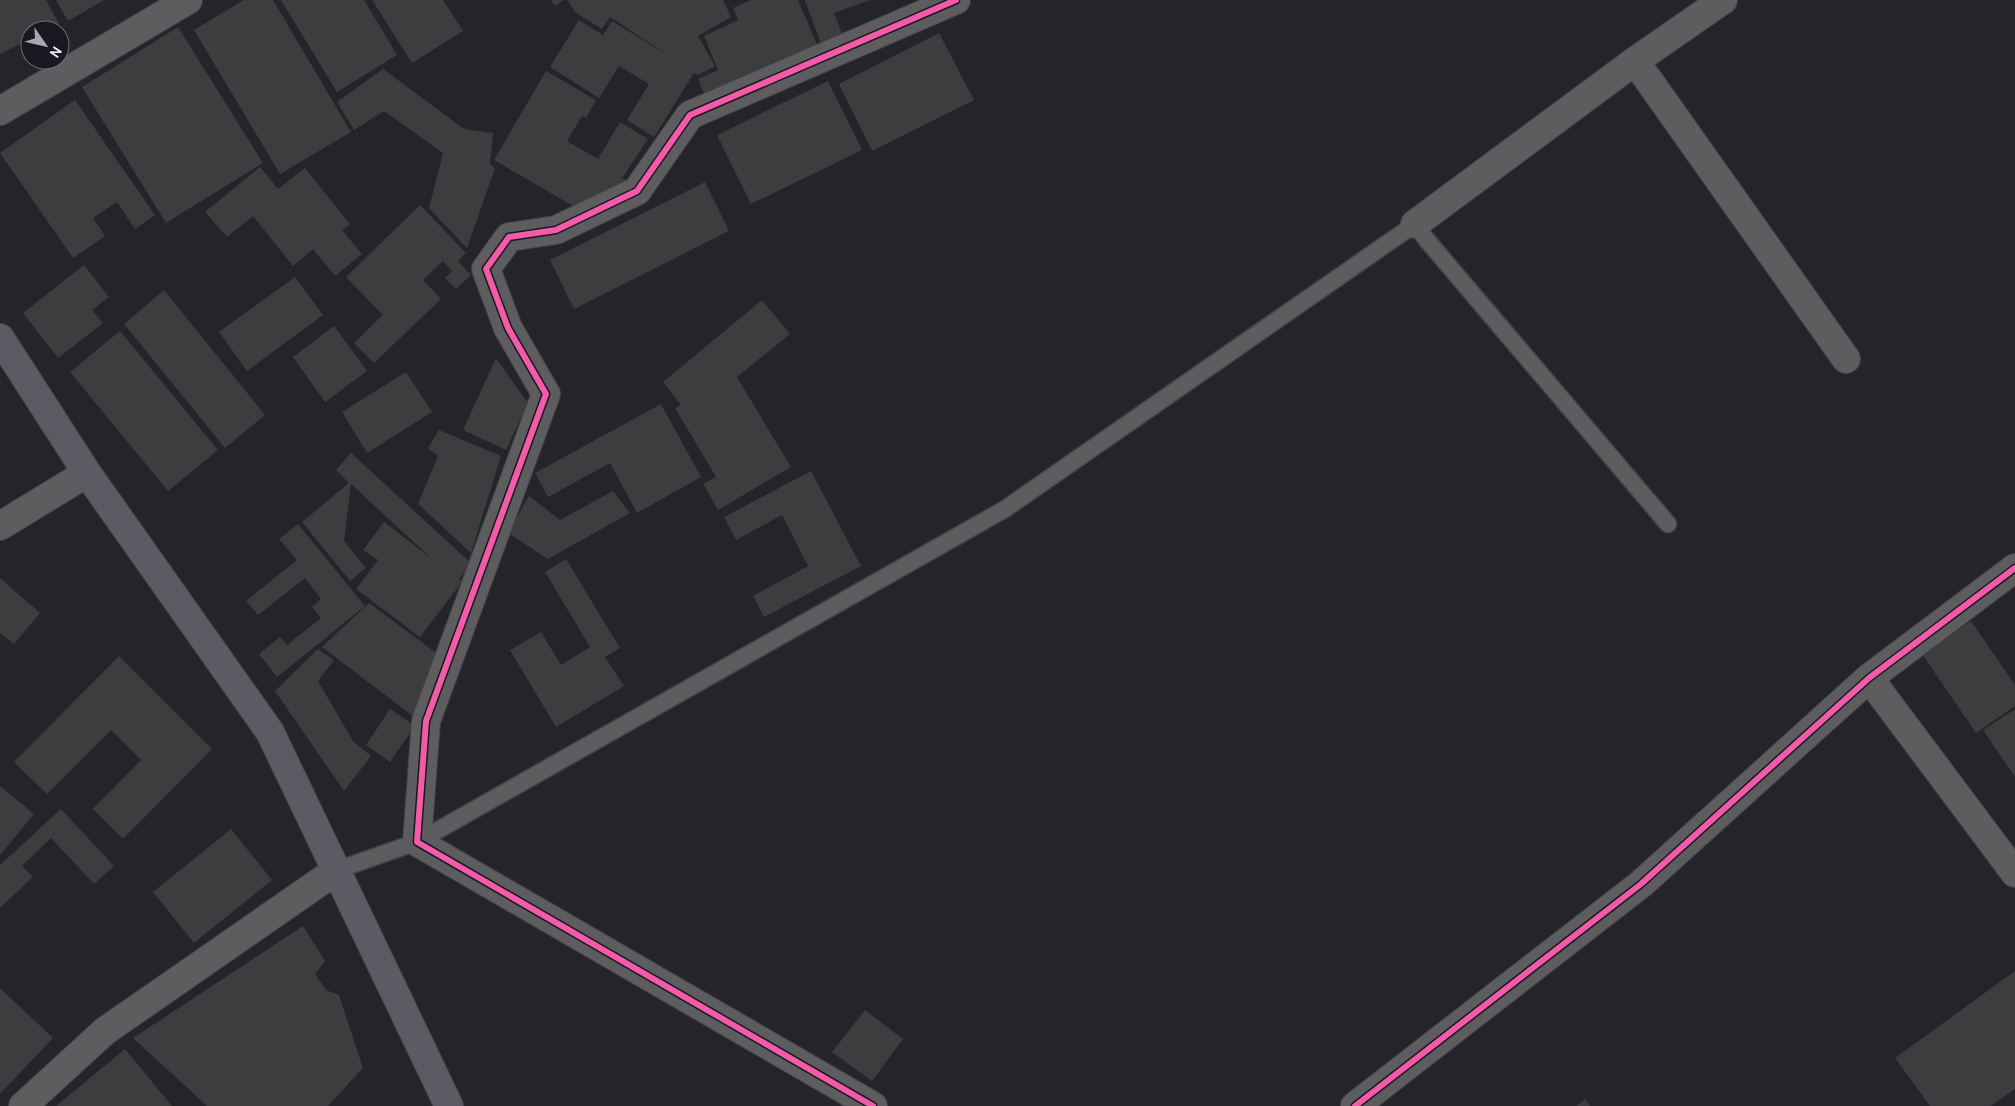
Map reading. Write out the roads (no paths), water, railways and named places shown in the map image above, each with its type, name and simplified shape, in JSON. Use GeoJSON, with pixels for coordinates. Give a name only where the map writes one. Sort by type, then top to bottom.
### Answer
{"type":"FeatureCollection","features":[{"type":"Feature","properties":{"kind":"main road"},"geometry":{"type":"LineString","coordinates":[[0,338],[87,474],[270,732],[449,1106]]}},
{"type":"Feature","properties":{"kind":"street"},"geometry":{"type":"LineString","coordinates":[[0,111],[188,0]]}},
{"type":"Feature","properties":{"kind":"street"},"geometry":{"type":"LineString","coordinates":[[873,1106],[418,842],[426,721],[546,394],[508,328],[486,269],[509,238],[556,230],[637,192],[690,115],[956,0]]}},
{"type":"Feature","properties":{"kind":"street"},"geometry":{"type":"LineString","coordinates":[[1415,224],[1635,62],[1723,0]]}},
{"type":"Feature","properties":{"kind":"street"},"geometry":{"type":"LineString","coordinates":[[1635,62],[1846,359]]}},
{"type":"Feature","properties":{"kind":"street"},"geometry":{"type":"LineString","coordinates":[[0,526],[87,474]]}},
{"type":"Feature","properties":{"kind":"street"},"geometry":{"type":"LineString","coordinates":[[1355,1106],[1641,884],[1869,678],[2015,568]]}},
{"type":"Feature","properties":{"kind":"street"},"geometry":{"type":"LineString","coordinates":[[1869,678],[2015,873]]}},
{"type":"Feature","properties":{"kind":"street"},"geometry":{"type":"LineString","coordinates":[[23,1106],[105,1031],[337,870]]}},
{"type":"Feature","properties":{"kind":"lane"},"geometry":{"type":"LineString","coordinates":[[337,870],[418,842],[1005,509],[1415,224],[1668,524]]}}]}
